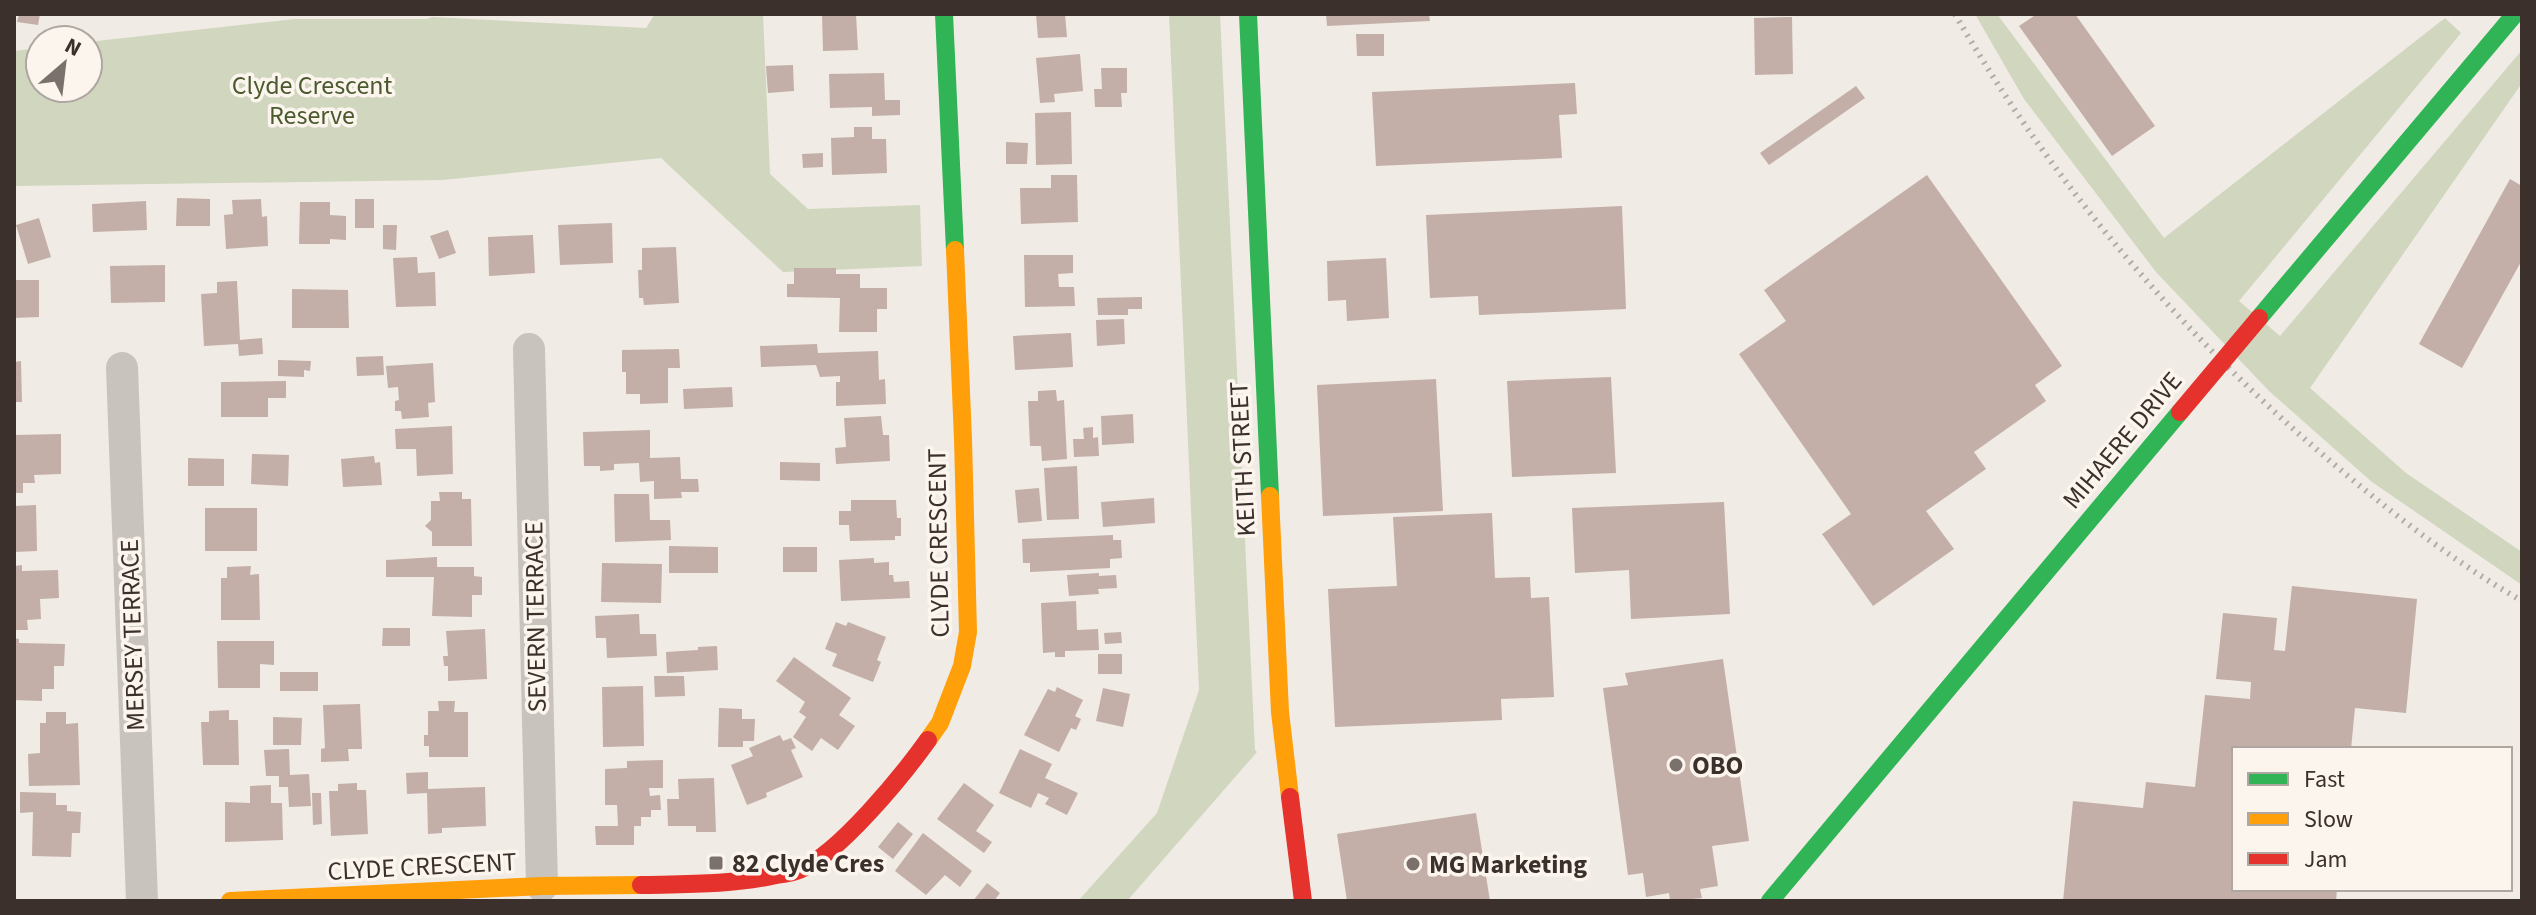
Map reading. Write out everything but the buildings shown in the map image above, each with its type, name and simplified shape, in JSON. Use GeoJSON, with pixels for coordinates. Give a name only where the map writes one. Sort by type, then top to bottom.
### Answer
{"type":"FeatureCollection","features":[{"type":"Feature","properties":{"kind":"street","name":"CLYDE CRESCENT"},"geometry":{"type":"LineString","coordinates":[[230,901],[542,886],[715,884],[759,879],[800,870],[827,853],[912,762],[940,723],[962,666],[968,632],[963,439],[944,14]]}},
{"type":"Feature","properties":{"kind":"street","name":"KEITH STREET"},"geometry":{"type":"LineString","coordinates":[[1248,14],[1280,712],[1303,901]]}},
{"type":"Feature","properties":{"kind":"street","name":"MIHAERE DRIVE"},"geometry":{"type":"LineString","coordinates":[[1770,901],[2515,14]]}},
{"type":"Feature","properties":{"kind":"street","name":"SEVERN TERRACE"},"geometry":{"type":"LineString","coordinates":[[529,349],[542,886]]}},
{"type":"Feature","properties":{"kind":"street","name":"MERSEY TERRACE"},"geometry":{"type":"LineString","coordinates":[[122,368],[142,901]]}},
{"type":"Feature","properties":{"kind":"green space","name":"Clyde Crescent Reserve"},"geometry":{"type":"Polygon","coordinates":[[[655,14],[763,14],[770,174],[808,209],[920,205],[922,266],[783,272],[661,158],[442,180],[14,186],[14,51],[24,50],[24,104],[104,104],[104,40],[295,19],[432,17],[646,28],[655,14]]]}},
{"type":"Feature","properties":{"kind":"green space"},"geometry":{"type":"Polygon","coordinates":[[[1169,14],[1220,14],[1257,752],[1127,901],[1078,901],[1157,813],[1199,690],[1169,14]]]}},
{"type":"Feature","properties":{"kind":"green space"},"geometry":{"type":"Polygon","coordinates":[[[1975,14],[1997,14],[2164,238],[2445,18],[2461,33],[2239,301],[2280,336],[2522,50],[2522,83],[2310,388],[2406,473],[2522,552],[2522,585],[2372,482],[2269,391],[2156,272],[2024,99],[1975,14]]]}},
{"type":"Feature","properties":{"kind":"railway"},"geometry":{"type":"LineString","coordinates":[[1955,14],[1994,78],[2079,199],[2175,312],[2226,366],[2280,417],[2380,502],[2449,555],[2522,601]]}},
{"type":"Feature","properties":{"kind":"traffic: fast"},"geometry":{"type":"LineString","coordinates":[[944,14],[955,250]]}},
{"type":"Feature","properties":{"kind":"traffic: fast"},"geometry":{"type":"LineString","coordinates":[[1248,14],[1270,496]]}},
{"type":"Feature","properties":{"kind":"traffic: fast"},"geometry":{"type":"LineString","coordinates":[[2259,318],[2515,14]]}},
{"type":"Feature","properties":{"kind":"traffic: fast"},"geometry":{"type":"LineString","coordinates":[[1770,901],[2180,412]]}},
{"type":"Feature","properties":{"kind":"traffic: slow"},"geometry":{"type":"LineString","coordinates":[[928,740],[940,723],[962,666],[968,632],[955,250]]}},
{"type":"Feature","properties":{"kind":"traffic: slow"},"geometry":{"type":"LineString","coordinates":[[1270,496],[1280,712],[1290,797]]}},
{"type":"Feature","properties":{"kind":"traffic: slow"},"geometry":{"type":"LineString","coordinates":[[230,901],[542,886],[641,885]]}},
{"type":"Feature","properties":{"kind":"traffic: jam"},"geometry":{"type":"LineString","coordinates":[[2180,412],[2259,318]]}},
{"type":"Feature","properties":{"kind":"traffic: jam"},"geometry":{"type":"LineString","coordinates":[[641,885],[759,878],[790,873],[815,862],[850,832],[928,740]]}},
{"type":"Feature","properties":{"kind":"traffic: jam"},"geometry":{"type":"LineString","coordinates":[[1290,797],[1303,901]]}},
{"type":"Feature","properties":{"kind":"place","name":"OBO"},"geometry":{"type":"Point","coordinates":[1676,765]}},
{"type":"Feature","properties":{"kind":"place","name":"82 Clyde Cres"},"geometry":{"type":"Point","coordinates":[716,863]}},
{"type":"Feature","properties":{"kind":"place","name":"MG Marketing"},"geometry":{"type":"Point","coordinates":[1413,864]}}]}
